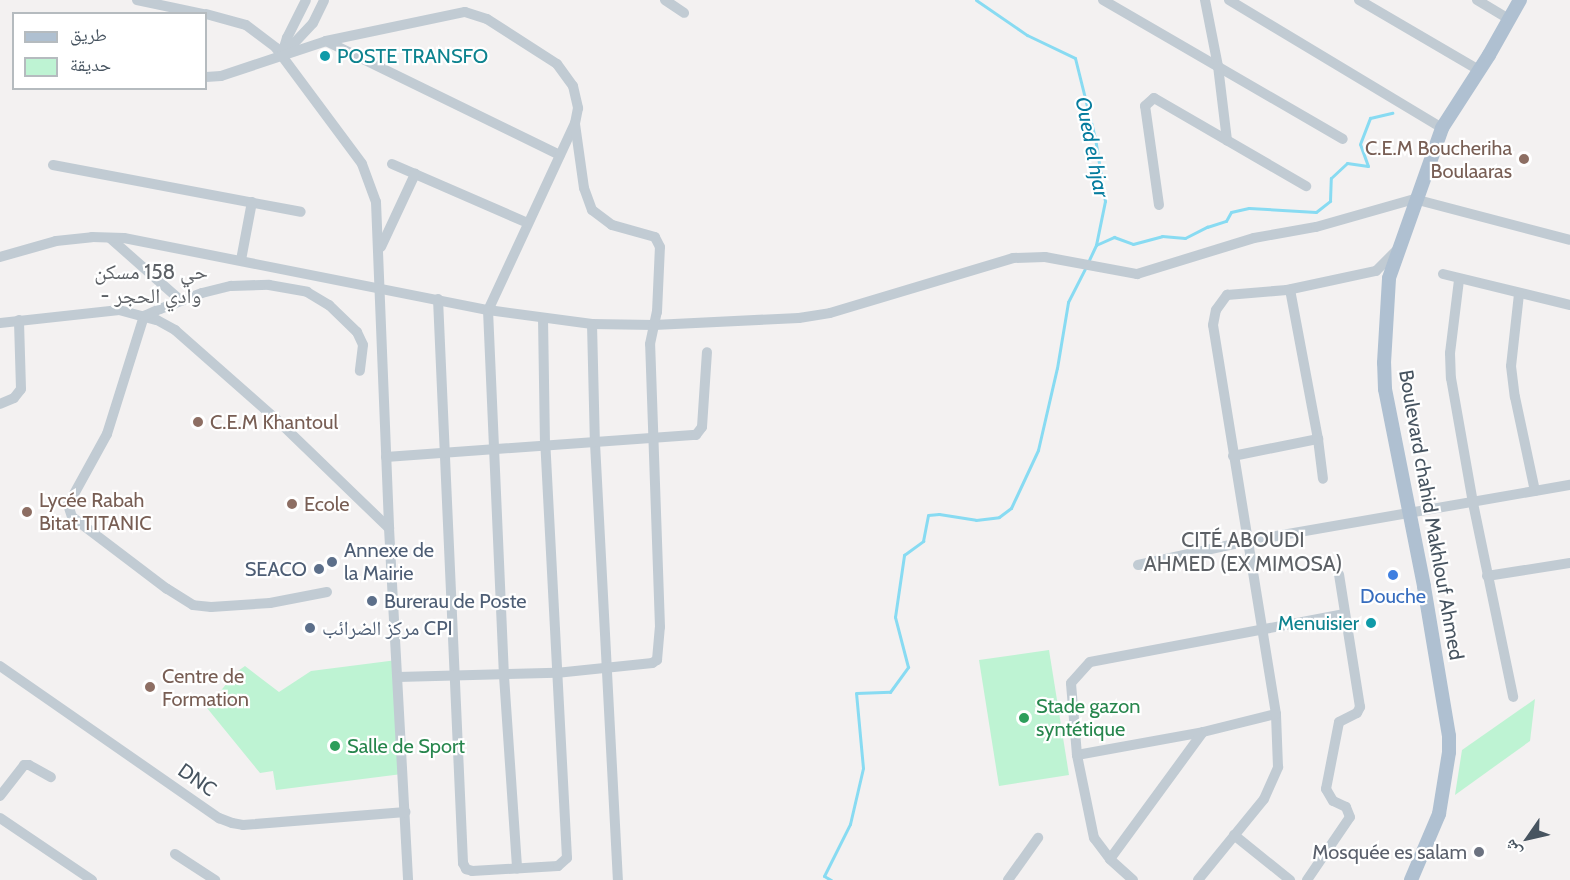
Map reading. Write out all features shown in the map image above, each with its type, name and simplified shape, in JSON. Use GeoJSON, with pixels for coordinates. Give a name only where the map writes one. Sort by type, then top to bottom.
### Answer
{"type":"FeatureCollection","features":[{"type":"Feature","properties":{"kind":"main road","name":"Boulevard chahid Makhlouf Ahmed"},"geometry":{"type":"LineString","coordinates":[[1411,880],[1439,814],[1449,752],[1446,715],[1410,512],[1385,389],[1384,363],[1389,278],[1442,128],[1520,0]]}},
{"type":"Feature","properties":{"kind":"street"},"geometry":{"type":"LineString","coordinates":[[137,0],[194,12]]}},
{"type":"Feature","properties":{"kind":"street"},"geometry":{"type":"LineString","coordinates":[[282,56],[287,38],[306,0]]}},
{"type":"Feature","properties":{"kind":"street"},"geometry":{"type":"LineString","coordinates":[[282,56],[314,23],[324,0]]}},
{"type":"Feature","properties":{"kind":"street"},"geometry":{"type":"LineString","coordinates":[[664,0],[684,13]]}},
{"type":"Feature","properties":{"kind":"street"},"geometry":{"type":"LineString","coordinates":[[1103,0],[1343,139]]}},
{"type":"Feature","properties":{"kind":"street"},"geometry":{"type":"LineString","coordinates":[[1205,0],[1218,66],[1227,140]]}},
{"type":"Feature","properties":{"kind":"street"},"geometry":{"type":"LineString","coordinates":[[1229,0],[1442,128]]}},
{"type":"Feature","properties":{"kind":"street"},"geometry":{"type":"LineString","coordinates":[[1359,0],[1479,70]]}},
{"type":"Feature","properties":{"kind":"street"},"geometry":{"type":"LineString","coordinates":[[1477,0],[1509,19]]}},
{"type":"Feature","properties":{"kind":"street"},"geometry":{"type":"LineString","coordinates":[[207,77],[221,76],[326,41],[450,13],[476,13],[557,64],[567,74],[577,98],[575,123],[584,188],[592,210],[605,222],[651,235],[659,243],[657,306],[650,344],[651,440],[660,627],[658,656],[652,663],[556,673],[398,677]]}},
{"type":"Feature","properties":{"kind":"street"},"geometry":{"type":"LineString","coordinates":[[207,15],[246,25],[271,42],[362,164],[376,202],[380,250],[389,528],[408,880]]}},
{"type":"Feature","properties":{"kind":"street"},"geometry":{"type":"LineString","coordinates":[[326,41],[560,155]]}},
{"type":"Feature","properties":{"kind":"street"},"geometry":{"type":"LineString","coordinates":[[1159,204],[1147,102],[1154,98],[1306,186]]}},
{"type":"Feature","properties":{"kind":"street"},"geometry":{"type":"LineString","coordinates":[[517,869],[504,676],[488,310],[575,123]]}},
{"type":"Feature","properties":{"kind":"street"},"geometry":{"type":"LineString","coordinates":[[392,164],[528,223]]}},
{"type":"Feature","properties":{"kind":"street"},"geometry":{"type":"LineString","coordinates":[[53,165],[301,212]]}},
{"type":"Feature","properties":{"kind":"street"},"geometry":{"type":"LineString","coordinates":[[380,250],[415,174]]}},
{"type":"Feature","properties":{"kind":"street"},"geometry":{"type":"LineString","coordinates":[[0,257],[56,241],[110,238],[241,260],[488,310],[592,324],[654,325],[815,316],[1013,258],[1031,256],[1137,274],[1172,266],[1254,238],[1316,227],[1418,199],[1570,240]]}},
{"type":"Feature","properties":{"kind":"street"},"geometry":{"type":"LineString","coordinates":[[241,260],[252,202]]}},
{"type":"Feature","properties":{"kind":"street"},"geometry":{"type":"LineString","coordinates":[[110,238],[180,300]]}},
{"type":"Feature","properties":{"kind":"street"},"geometry":{"type":"LineString","coordinates":[[1198,880],[1264,799],[1278,767],[1276,714],[1213,325],[1216,310],[1227,295],[1290,290],[1376,271],[1398,249]]}},
{"type":"Feature","properties":{"kind":"street"},"geometry":{"type":"LineString","coordinates":[[1443,274],[1459,280],[1570,305]]}},
{"type":"Feature","properties":{"kind":"street"},"geometry":{"type":"LineString","coordinates":[[1459,280],[1450,353],[1451,378],[1487,576],[1513,698]]}},
{"type":"Feature","properties":{"kind":"street"},"geometry":{"type":"LineString","coordinates":[[327,592],[270,603],[211,607],[193,605],[167,589],[69,513],[69,499],[94,460],[107,434],[144,316],[180,300],[231,286],[255,284],[307,292],[329,305],[357,332],[363,345],[360,371]]}},
{"type":"Feature","properties":{"kind":"street"},"geometry":{"type":"LineString","coordinates":[[1290,290],[1323,479]]}},
{"type":"Feature","properties":{"kind":"street"},"geometry":{"type":"LineString","coordinates":[[1519,294],[1511,366],[1515,397],[1535,491]]}},
{"type":"Feature","properties":{"kind":"street"},"geometry":{"type":"LineString","coordinates":[[438,299],[446,453],[453,677],[464,866],[472,871],[558,866],[567,858],[545,445],[543,318]]}},
{"type":"Feature","properties":{"kind":"street"},"geometry":{"type":"LineString","coordinates":[[0,324],[100,310],[119,310],[144,316],[175,330],[195,344],[389,528]]}},
{"type":"Feature","properties":{"kind":"street"},"geometry":{"type":"LineString","coordinates":[[0,404],[14,398],[21,389],[19,321]]}},
{"type":"Feature","properties":{"kind":"street"},"geometry":{"type":"LineString","coordinates":[[592,324],[595,443],[618,880]]}},
{"type":"Feature","properties":{"kind":"street"},"geometry":{"type":"LineString","coordinates":[[386,457],[651,440],[700,432],[706,352]]}},
{"type":"Feature","properties":{"kind":"street"},"geometry":{"type":"LineString","coordinates":[[1233,456],[1318,440]]}},
{"type":"Feature","properties":{"kind":"street"},"geometry":{"type":"LineString","coordinates":[[1138,565],[1248,541],[1570,485]]}},
{"type":"Feature","properties":{"kind":"street"},"geometry":{"type":"LineString","coordinates":[[1487,576],[1570,563]]}},
{"type":"Feature","properties":{"kind":"street"},"geometry":{"type":"LineString","coordinates":[[1307,880],[1350,817],[1346,807],[1333,801],[1326,789],[1339,722],[1355,715],[1360,707],[1339,575]]}},
{"type":"Feature","properties":{"kind":"street"},"geometry":{"type":"LineString","coordinates":[[1133,880],[1110,859],[1094,838],[1077,755],[1071,683],[1090,662],[1345,614]]}},
{"type":"Feature","properties":{"kind":"street","name":"DNC"},"geometry":{"type":"LineString","coordinates":[[0,666],[219,818],[232,823],[405,812]]}},
{"type":"Feature","properties":{"kind":"street"},"geometry":{"type":"LineString","coordinates":[[1077,755],[1203,732],[1276,714]]}},
{"type":"Feature","properties":{"kind":"street"},"geometry":{"type":"LineString","coordinates":[[1110,859],[1203,732]]}},
{"type":"Feature","properties":{"kind":"street"},"geometry":{"type":"LineString","coordinates":[[0,796],[24,765],[30,765],[51,777]]}},
{"type":"Feature","properties":{"kind":"street"},"geometry":{"type":"LineString","coordinates":[[0,818],[92,880]]}},
{"type":"Feature","properties":{"kind":"street"},"geometry":{"type":"LineString","coordinates":[[1234,835],[1290,880]]}},
{"type":"Feature","properties":{"kind":"street"},"geometry":{"type":"LineString","coordinates":[[1008,880],[1038,838]]}},
{"type":"Feature","properties":{"kind":"street"},"geometry":{"type":"LineString","coordinates":[[175,854],[215,880]]}},
{"type":"Feature","properties":{"kind":"green space","name":"Stade gazon syntétique"},"geometry":{"type":"Polygon","coordinates":[[[1049,650],[1069,775],[999,786],[979,660],[1049,650]]]}},
{"type":"Feature","properties":{"kind":"green space","name":"Salle de Sport"},"geometry":{"type":"Polygon","coordinates":[[[397,660],[402,774],[276,790],[273,771],[260,773],[207,708],[235,673],[245,666],[279,692],[311,671],[397,660]]]}},
{"type":"Feature","properties":{"kind":"green space"},"geometry":{"type":"Polygon","coordinates":[[[1535,699],[1530,741],[1455,795],[1462,750],[1535,699]]]}},
{"type":"Feature","properties":{"kind":"waterway","name":"Oued el hjar"},"geometry":{"type":"LineString","coordinates":[[976,0],[1027,35],[1075,58],[1095,138],[1105,201],[1096,245],[1088,262]]}},
{"type":"Feature","properties":{"kind":"waterway"},"geometry":{"type":"LineString","coordinates":[[1096,245],[1114,237],[1133,244],[1162,236],[1185,238],[1226,221],[1231,212],[1249,208],[1316,212],[1330,201],[1331,178],[1347,163],[1368,166],[1360,144],[1370,118],[1392,113]]}},
{"type":"Feature","properties":{"kind":"waterway"},"geometry":{"type":"LineString","coordinates":[[831,880],[824,876],[850,824],[863,768],[856,693],[890,692],[908,667],[895,617],[904,555],[923,541],[928,515],[939,514],[976,520],[999,517],[1011,508],[1038,450],[1057,368],[1068,302],[1085,268]]}},
{"type":"Feature","properties":{"kind":"place","name":"POSTE TRANSFO"},"geometry":{"type":"Point","coordinates":[325,56]}},
{"type":"Feature","properties":{"kind":"place","name":"C.E.M Boucheriha Boulaaras"},"geometry":{"type":"Point","coordinates":[1524,159]}},
{"type":"Feature","properties":{"kind":"place","name":"C.E.M Khantoul"},"geometry":{"type":"Point","coordinates":[198,422]}},
{"type":"Feature","properties":{"kind":"place","name":"Ecole"},"geometry":{"type":"Point","coordinates":[292,504]}},
{"type":"Feature","properties":{"kind":"place","name":"Lycée Rabah Bitat TITANIC"},"geometry":{"type":"Point","coordinates":[27,512]}},
{"type":"Feature","properties":{"kind":"place","name":"Annexe de la Mairie"},"geometry":{"type":"Point","coordinates":[332,562]}},
{"type":"Feature","properties":{"kind":"place","name":"SEACO"},"geometry":{"type":"Point","coordinates":[319,569]}},
{"type":"Feature","properties":{"kind":"place","name":"Douche"},"geometry":{"type":"Point","coordinates":[1393,575]}},
{"type":"Feature","properties":{"kind":"place","name":"Burerau de Poste"},"geometry":{"type":"Point","coordinates":[372,601]}},
{"type":"Feature","properties":{"kind":"place","name":"Menuisier"},"geometry":{"type":"Point","coordinates":[1371,623]}},
{"type":"Feature","properties":{"kind":"place","name":"مركز الضرائب CPI"},"geometry":{"type":"Point","coordinates":[310,628]}},
{"type":"Feature","properties":{"kind":"place","name":"Centre de Formation"},"geometry":{"type":"Point","coordinates":[150,687]}},
{"type":"Feature","properties":{"kind":"place","name":"Stade gazon syntétique"},"geometry":{"type":"Point","coordinates":[1024,718]}},
{"type":"Feature","properties":{"kind":"place","name":"Salle de Sport"},"geometry":{"type":"Point","coordinates":[335,746]}},
{"type":"Feature","properties":{"kind":"place","name":"Mosquée es salam"},"geometry":{"type":"Point","coordinates":[1479,852]}},
{"type":"Feature","properties":{"kind":"district","name":"حي 158 مسكن - وادي الحجر"},"geometry":{"type":"Point","coordinates":[151,284]}},
{"type":"Feature","properties":{"kind":"district","name":"CITÉ ABOUDI AHMED (EX MIMOSA)"},"geometry":{"type":"Point","coordinates":[1243,552]}}]}
